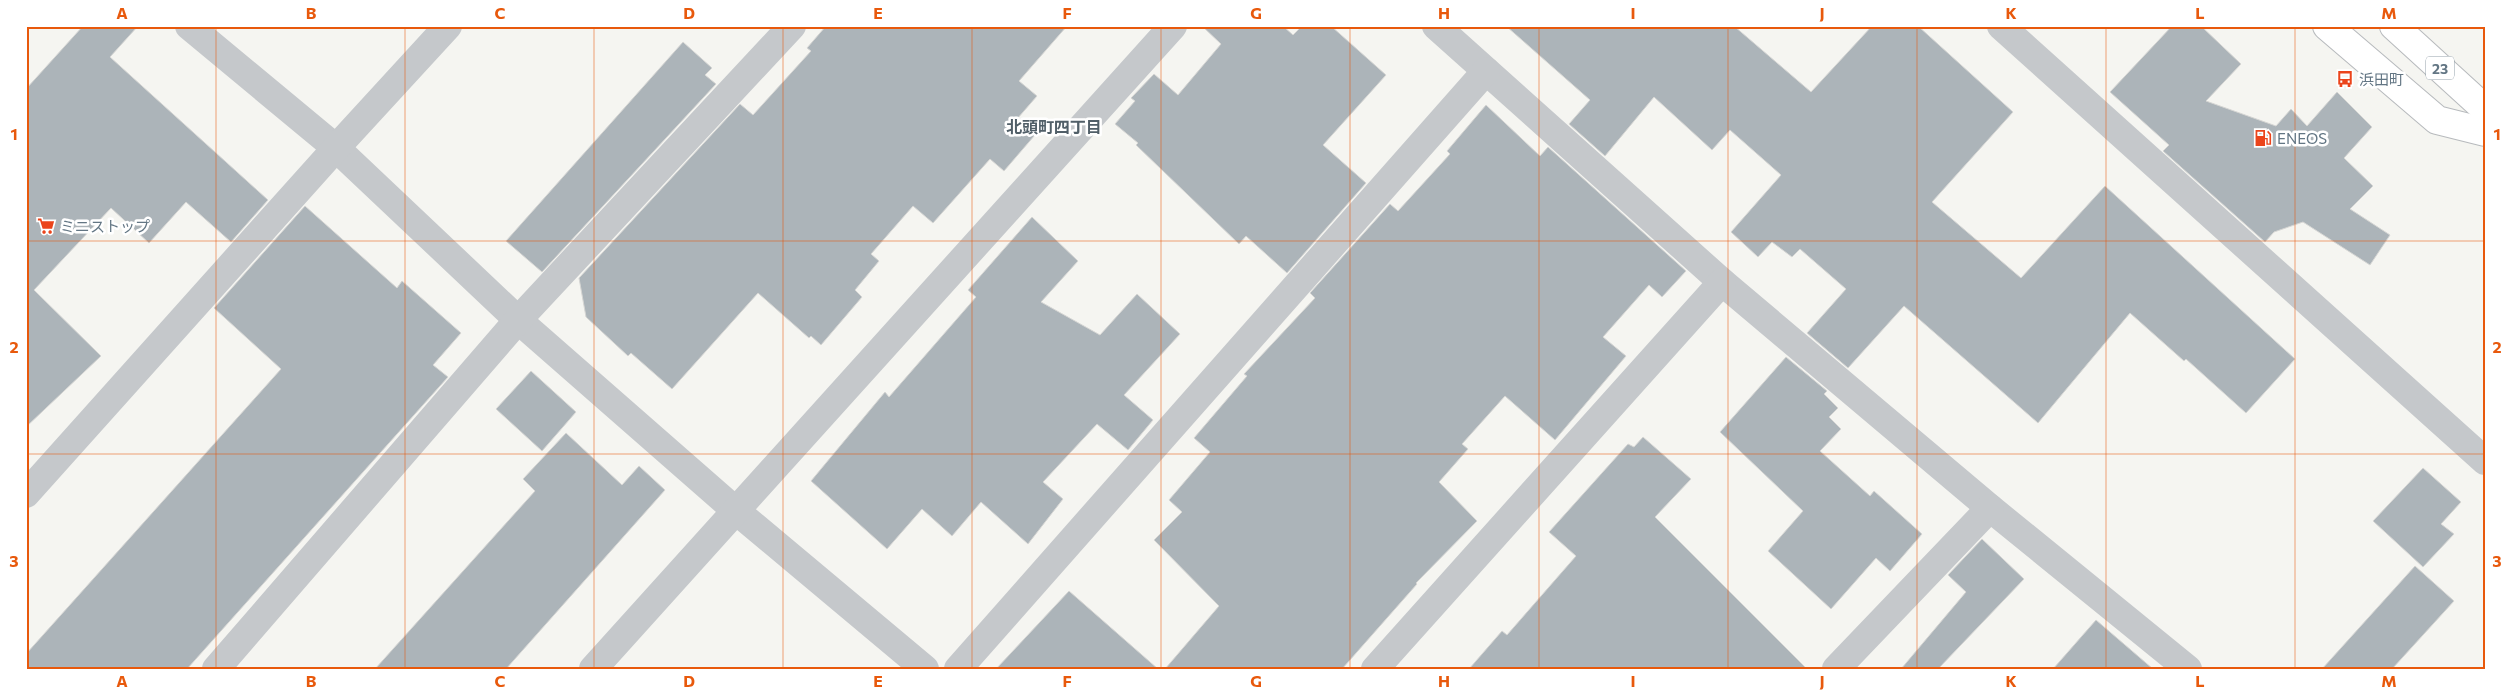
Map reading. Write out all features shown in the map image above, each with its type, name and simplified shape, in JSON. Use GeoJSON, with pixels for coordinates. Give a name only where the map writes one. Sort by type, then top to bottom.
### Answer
{"type":"FeatureCollection","features":[{"type":"Feature","properties":{"kind":"highway"},"geometry":{"type":"LineString","coordinates":[[2327,26],[2437,120],[2485,132]]}},
{"type":"Feature","properties":{"kind":"highway","name":"23"},"geometry":{"type":"LineString","coordinates":[[2394,26],[2485,109]]}},
{"type":"Feature","properties":{"kind":"street"},"geometry":{"type":"LineString","coordinates":[[189,26],[336,148],[518,320],[735,510],[925,669]]}},
{"type":"Feature","properties":{"kind":"street"},"geometry":{"type":"LineString","coordinates":[[26,494],[448,26]]}},
{"type":"Feature","properties":{"kind":"street"},"geometry":{"type":"LineString","coordinates":[[216,669],[518,320],[792,26]]}},
{"type":"Feature","properties":{"kind":"street"},"geometry":{"type":"LineString","coordinates":[[593,669],[1173,26]]}},
{"type":"Feature","properties":{"kind":"street"},"geometry":{"type":"LineString","coordinates":[[1436,26],[1722,282],[1990,508],[2188,669]]}},
{"type":"Feature","properties":{"kind":"street"},"geometry":{"type":"LineString","coordinates":[[2001,26],[2485,462]]}},
{"type":"Feature","properties":{"kind":"street"},"geometry":{"type":"LineString","coordinates":[[958,669],[1486,71]]}},
{"type":"Feature","properties":{"kind":"street"},"geometry":{"type":"LineString","coordinates":[[1375,669],[1722,282]]}},
{"type":"Feature","properties":{"kind":"street"},"geometry":{"type":"LineString","coordinates":[[1836,669],[1990,508]]}},
{"type":"Feature","properties":{"kind":"building"},"geometry":{"type":"Polygon","coordinates":[[[83,26],[138,26],[110,57],[268,200],[231,242],[186,202],[149,243],[111,208],[34,290],[101,356],[26,427],[26,89],[83,26]]]}},
{"type":"Feature","properties":{"kind":"building"},"geometry":{"type":"Polygon","coordinates":[[[826,26],[1067,26],[1019,81],[1037,96],[1017,119],[1035,135],[1004,171],[990,159],[933,223],[913,206],[871,254],[879,261],[855,290],[862,297],[821,345],[811,336],[809,338],[758,293],[672,389],[631,353],[628,356],[586,317],[579,278],[740,104],[753,115],[811,51],[807,48],[826,26]]]}},
{"type":"Feature","properties":{"kind":"building"},"geometry":{"type":"Polygon","coordinates":[[[1202,26],[1283,26],[1293,35],[1302,26],[1331,26],[1386,75],[1323,145],[1366,183],[1287,273],[1246,236],[1239,244],[1136,145],[1138,143],[1115,124],[1135,101],[1131,98],[1154,74],[1178,95],[1221,44],[1202,26]]]}},
{"type":"Feature","properties":{"kind":"building"},"geometry":{"type":"Polygon","coordinates":[[[1506,26],[1734,26],[1811,92],[1872,26],[1918,26],[2013,112],[1932,202],[2021,278],[2105,186],[2295,359],[2246,413],[2186,359],[2184,361],[2130,313],[2038,423],[1904,306],[1848,368],[1807,333],[1846,289],[1800,249],[1792,257],[1772,242],[1758,257],[1731,232],[1781,175],[1730,130],[1712,150],[1654,97],[1605,156],[1569,124],[1590,100],[1506,26]]]}},
{"type":"Feature","properties":{"kind":"building"},"geometry":{"type":"Polygon","coordinates":[[[2172,26],[2201,26],[2241,64],[2206,101],[2276,126],[2291,109],[2307,126],[2337,92],[2372,127],[2344,158],[2373,186],[2350,209],[2390,235],[2370,265],[2303,222],[2274,232],[2265,242],[2163,151],[2169,145],[2110,92],[2172,26]]]}},
{"type":"Feature","properties":{"kind":"building"},"geometry":{"type":"Polygon","coordinates":[[[683,42],[712,68],[705,75],[716,84],[542,272],[506,241],[683,42]]]}},
{"type":"Feature","properties":{"kind":"building"},"geometry":{"type":"Polygon","coordinates":[[[1486,105],[1540,156],[1548,147],[1686,271],[1662,297],[1649,285],[1603,337],[1626,356],[1555,440],[1505,396],[1462,444],[1468,449],[1439,482],[1477,521],[1416,583],[1342,669],[1165,669],[1219,606],[1154,540],[1182,512],[1169,500],[1210,452],[1194,438],[1247,376],[1244,374],[1315,298],[1310,293],[1390,204],[1398,211],[1450,154],[1447,151],[1486,105]]]}},
{"type":"Feature","properties":{"kind":"building"},"geometry":{"type":"Polygon","coordinates":[[[305,206],[397,288],[402,281],[461,333],[433,365],[448,377],[187,669],[26,669],[26,654],[281,369],[214,308],[305,206]]]}},
{"type":"Feature","properties":{"kind":"building"},"geometry":{"type":"Polygon","coordinates":[[[1032,217],[1078,261],[1041,302],[1100,335],[1137,294],[1180,334],[1124,395],[1153,420],[1128,450],[1097,424],[1043,482],[1063,499],[1028,544],[981,502],[952,536],[922,509],[887,549],[811,481],[885,392],[889,397],[976,297],[968,290],[1032,217]]]}},
{"type":"Feature","properties":{"kind":"building"},"geometry":{"type":"Polygon","coordinates":[[[1786,357],[1827,391],[1824,394],[1838,408],[1829,417],[1841,429],[1820,451],[1870,496],[1874,491],[1922,534],[1890,571],[1876,558],[1831,609],[1768,551],[1803,511],[1720,432],[1786,357]]]}},
{"type":"Feature","properties":{"kind":"building"},"geometry":{"type":"Polygon","coordinates":[[[531,371],[576,412],[542,451],[496,409],[531,371]]]}},
{"type":"Feature","properties":{"kind":"building"},"geometry":{"type":"Polygon","coordinates":[[[566,433],[622,485],[639,466],[665,490],[506,669],[375,669],[535,491],[523,479],[566,433]]]}},
{"type":"Feature","properties":{"kind":"building"},"geometry":{"type":"Polygon","coordinates":[[[1643,437],[1691,479],[1655,517],[1807,669],[1469,669],[1502,631],[1507,635],[1576,556],[1549,532],[1628,444],[1634,447],[1643,437]]]}},
{"type":"Feature","properties":{"kind":"building"},"geometry":{"type":"Polygon","coordinates":[[[2423,468],[2461,502],[2441,524],[2454,534],[2423,567],[2373,521],[2423,468]]]}},
{"type":"Feature","properties":{"kind":"building"},"geometry":{"type":"Polygon","coordinates":[[[1982,539],[2024,579],[1938,669],[1901,669],[1966,592],[1948,575],[1982,539]]]}},
{"type":"Feature","properties":{"kind":"building"},"geometry":{"type":"Polygon","coordinates":[[[2415,566],[2454,601],[2392,669],[2322,669],[2415,566]]]}},
{"type":"Feature","properties":{"kind":"building"},"geometry":{"type":"Polygon","coordinates":[[[1069,591],[1158,669],[996,669],[1069,591]]]}},
{"type":"Feature","properties":{"kind":"building"},"geometry":{"type":"Polygon","coordinates":[[[2096,620],[2153,669],[2053,669],[2096,620]]]}},
{"type":"Feature","properties":{"kind":"place","name":"浜田町"},"geometry":{"type":"Point","coordinates":[2345,79]}},
{"type":"Feature","properties":{"kind":"place","name":"ENEOS"},"geometry":{"type":"Point","coordinates":[2263,138]}},
{"type":"Feature","properties":{"kind":"place","name":"ミニストップ"},"geometry":{"type":"Point","coordinates":[46,226]}},
{"type":"Feature","properties":{"kind":"district","name":"北頭町四丁目"},"geometry":{"type":"Point","coordinates":[1054,126]}}]}
